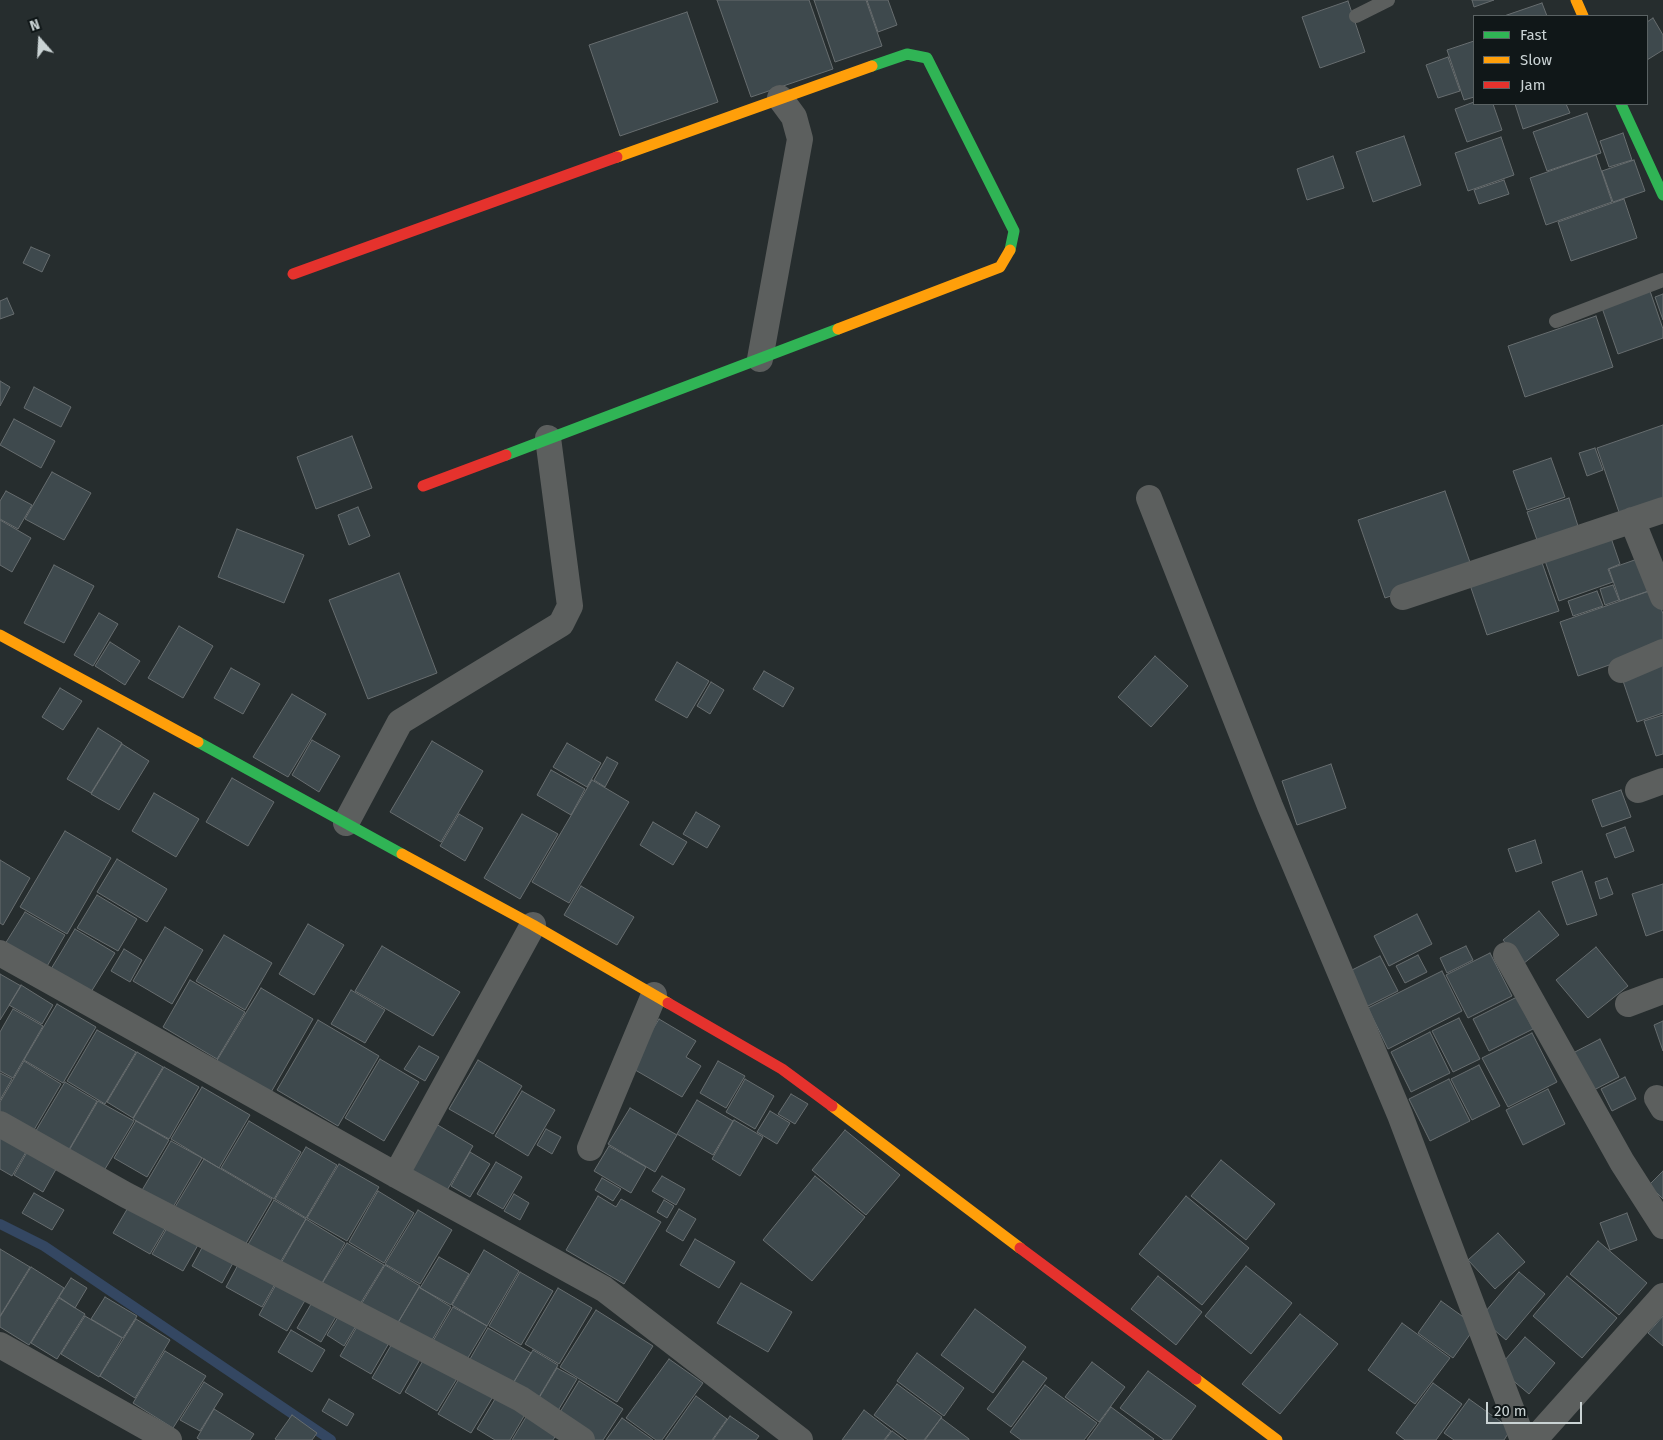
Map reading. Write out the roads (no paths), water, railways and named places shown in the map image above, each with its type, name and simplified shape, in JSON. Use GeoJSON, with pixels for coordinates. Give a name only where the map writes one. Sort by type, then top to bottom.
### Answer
{"type":"FeatureCollection","features":[{"type":"Feature","properties":{"kind":"street"},"geometry":{"type":"LineString","coordinates":[[1576,0],[1583,15]]}},
{"type":"Feature","properties":{"kind":"street"},"geometry":{"type":"LineString","coordinates":[[293,274],[907,54],[927,58],[1014,231],[1010,251],[1000,267],[422,486]]}},
{"type":"Feature","properties":{"kind":"street"},"geometry":{"type":"LineString","coordinates":[[760,359],[800,139],[794,117],[780,98]]}},
{"type":"Feature","properties":{"kind":"street"},"geometry":{"type":"LineString","coordinates":[[1621,105],[1663,195]]}},
{"type":"Feature","properties":{"kind":"street"},"geometry":{"type":"LineString","coordinates":[[346,823],[400,722],[561,624],[570,606],[548,438]]}},
{"type":"Feature","properties":{"kind":"street"},"geometry":{"type":"LineString","coordinates":[[1149,498],[1270,806],[1400,1115],[1523,1440]]}},
{"type":"Feature","properties":{"kind":"street"},"geometry":{"type":"LineString","coordinates":[[1403,596],[1663,510]]}},
{"type":"Feature","properties":{"kind":"street"},"geometry":{"type":"LineString","coordinates":[[1632,520],[1663,597]]}},
{"type":"Feature","properties":{"kind":"street"},"geometry":{"type":"LineString","coordinates":[[0,634],[533,925],[782,1068],[1277,1440]]}},
{"type":"Feature","properties":{"kind":"street"},"geometry":{"type":"LineString","coordinates":[[1621,670],[1663,652]]}},
{"type":"Feature","properties":{"kind":"street"},"geometry":{"type":"LineString","coordinates":[[1638,790],[1663,781]]}},
{"type":"Feature","properties":{"kind":"street"},"geometry":{"type":"LineString","coordinates":[[396,1175],[533,925]]}},
{"type":"Feature","properties":{"kind":"street"},"geometry":{"type":"LineString","coordinates":[[0,953],[604,1289],[800,1440]]}},
{"type":"Feature","properties":{"kind":"street"},"geometry":{"type":"LineString","coordinates":[[1506,955],[1622,1162],[1663,1226]]}},
{"type":"Feature","properties":{"kind":"street"},"geometry":{"type":"LineString","coordinates":[[1628,1004],[1663,991]]}},
{"type":"Feature","properties":{"kind":"street"},"geometry":{"type":"LineString","coordinates":[[590,1148],[654,995]]}},
{"type":"Feature","properties":{"kind":"street"},"geometry":{"type":"LineString","coordinates":[[0,1124],[126,1194],[521,1399],[582,1440]]}},
{"type":"Feature","properties":{"kind":"street"},"geometry":{"type":"LineString","coordinates":[[1534,1440],[1663,1296]]}},
{"type":"Feature","properties":{"kind":"street"},"geometry":{"type":"LineString","coordinates":[[0,1345],[169,1440]]}},
{"type":"Feature","properties":{"kind":"lane"},"geometry":{"type":"LineString","coordinates":[[1356,16],[1388,0]]}},
{"type":"Feature","properties":{"kind":"lane"},"geometry":{"type":"LineString","coordinates":[[1556,321],[1663,280]]}},
{"type":"Feature","properties":{"kind":"waterway"},"geometry":{"type":"LineString","coordinates":[[0,1224],[44,1246],[331,1440]]}}]}
